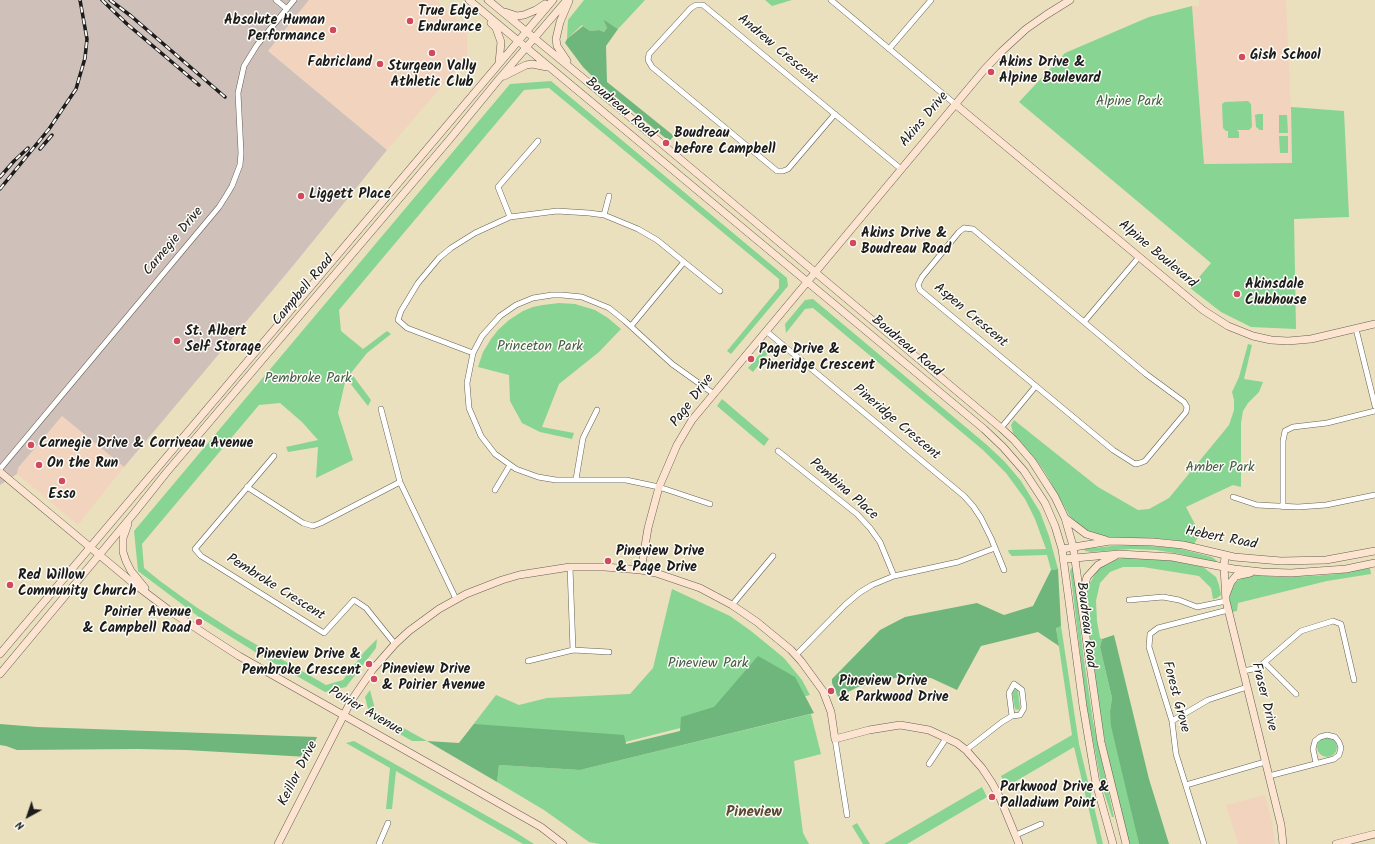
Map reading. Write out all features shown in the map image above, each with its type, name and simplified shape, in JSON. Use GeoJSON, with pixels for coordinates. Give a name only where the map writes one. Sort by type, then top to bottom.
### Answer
{"type":"FeatureCollection","features":[{"type":"Feature","properties":{"kind":"main road","name":"Boudreau Road"},"geometry":{"type":"LineString","coordinates":[[488,0],[1001,428],[1024,451],[1041,472],[1065,518],[1073,546],[1101,742],[1126,844]]}},
{"type":"Feature","properties":{"kind":"main road"},"geometry":{"type":"LineString","coordinates":[[501,11],[517,16],[524,15],[536,10],[552,0]]}},
{"type":"Feature","properties":{"kind":"main road","name":"Campbell Road"},"geometry":{"type":"LineString","coordinates":[[0,654],[552,0]]}},
{"type":"Feature","properties":{"kind":"main road"},"geometry":{"type":"LineString","coordinates":[[568,0],[556,39],[557,46],[577,73]]}},
{"type":"Feature","properties":{"kind":"main road","name":"Campbell Road"},"geometry":{"type":"LineString","coordinates":[[0,674],[166,473],[499,79],[568,0]]}},
{"type":"Feature","properties":{"kind":"main road","name":"Akins Drive"},"geometry":{"type":"LineString","coordinates":[[815,273],[992,61],[1012,41],[1046,14],[1070,0]]}},
{"type":"Feature","properties":{"kind":"main road","name":"Boudreau Road"},"geometry":{"type":"LineString","coordinates":[[470,1],[984,429],[1011,454],[1031,480],[1045,503],[1055,526],[1062,549],[1082,706],[1096,783],[1113,844]]}},
{"type":"Feature","properties":{"kind":"main road"},"geometry":{"type":"LineString","coordinates":[[470,1],[496,28],[501,42],[499,63]]}},
{"type":"Feature","properties":{"kind":"main road"},"geometry":{"type":"LineString","coordinates":[[499,79],[526,65],[532,64],[549,67]]}},
{"type":"Feature","properties":{"kind":"main road","name":"Alpine Boulevard"},"geometry":{"type":"LineString","coordinates":[[955,104],[1211,316],[1228,326],[1245,334],[1288,342],[1311,339],[1375,324]]}},
{"type":"Feature","properties":{"kind":"main road","name":"Page Drive"},"geometry":{"type":"LineString","coordinates":[[641,570],[648,528],[659,487],[668,465],[692,420],[815,273]]}},
{"type":"Feature","properties":{"kind":"main road","name":"Poirier Avenue"},"geometry":{"type":"LineString","coordinates":[[0,472],[99,556],[152,598],[238,656],[541,827],[563,844]]}},
{"type":"Feature","properties":{"kind":"main road"},"geometry":{"type":"LineString","coordinates":[[135,512],[128,522],[125,532],[122,546],[123,552],[131,571],[152,598]]}},
{"type":"Feature","properties":{"kind":"main road"},"geometry":{"type":"LineString","coordinates":[[1065,518],[1086,534],[1110,541]]}},
{"type":"Feature","properties":{"kind":"main road","name":"Hebert Road"},"geometry":{"type":"LineString","coordinates":[[1062,549],[1110,541],[1168,543],[1225,556],[1258,560],[1301,561],[1326,560],[1375,551]]}},
{"type":"Feature","properties":{"kind":"main road"},"geometry":{"type":"LineString","coordinates":[[1081,599],[1087,577],[1098,565],[1119,554]]}},
{"type":"Feature","properties":{"kind":"main road","name":"Hebert Road"},"geometry":{"type":"LineString","coordinates":[[1064,559],[1119,554],[1172,557],[1224,567],[1262,572],[1291,573],[1346,569],[1375,563]]}},
{"type":"Feature","properties":{"kind":"main road","name":"Fraser Drive"},"geometry":{"type":"LineString","coordinates":[[1225,556],[1224,567],[1228,610],[1281,824],[1283,844]]}},
{"type":"Feature","properties":{"kind":"main road","name":"Keillor Drive"},"geometry":{"type":"LineString","coordinates":[[278,844],[343,715],[373,669],[395,644],[428,617],[456,599],[475,590],[519,575],[570,567],[605,567],[641,570],[686,582],[714,595],[757,622],[796,655],[823,691],[831,712],[835,739]]}},
{"type":"Feature","properties":{"kind":"main road"},"geometry":{"type":"LineString","coordinates":[[1226,599],[1231,582],[1236,576],[1245,573],[1262,572]]}},
{"type":"Feature","properties":{"kind":"main road"},"geometry":{"type":"LineString","coordinates":[[835,739],[869,730],[900,726],[929,730],[947,737],[966,750],[982,768],[1000,798],[1019,844]]}},
{"type":"Feature","properties":{"kind":"main road"},"geometry":{"type":"LineString","coordinates":[[1336,844],[1375,834]]}},
{"type":"Feature","properties":{"kind":"street"},"geometry":{"type":"LineString","coordinates":[[276,0],[287,9]]}},
{"type":"Feature","properties":{"kind":"street","name":"Carnegie Drive"},"geometry":{"type":"LineString","coordinates":[[0,469],[226,196],[232,186],[240,165],[241,153],[238,93],[244,66],[257,45],[294,0]]}},
{"type":"Feature","properties":{"kind":"street"},"geometry":{"type":"LineString","coordinates":[[831,0],[955,104]]}},
{"type":"Feature","properties":{"kind":"street"},"geometry":{"type":"LineString","coordinates":[[889,49],[931,0]]}},
{"type":"Feature","properties":{"kind":"street","name":"Andrew Crescent"},"geometry":{"type":"LineString","coordinates":[[835,114],[788,169],[778,171],[652,67],[648,60],[649,54],[691,8],[696,5],[703,5],[835,114],[901,169]]}},
{"type":"Feature","properties":{"kind":"street"},"geometry":{"type":"LineString","coordinates":[[510,217],[498,188],[538,141]]}},
{"type":"Feature","properties":{"kind":"street"},"geometry":{"type":"LineString","coordinates":[[604,215],[609,196]]}},
{"type":"Feature","properties":{"kind":"street"},"geometry":{"type":"LineString","coordinates":[[473,353],[407,328],[398,320],[401,311],[418,282],[439,258],[451,248],[475,233],[510,217],[556,211],[604,215],[638,229],[657,240],[720,291]]}},
{"type":"Feature","properties":{"kind":"street","name":"Aspen Crescent"},"geometry":{"type":"LineString","coordinates":[[964,228],[970,228],[1084,322],[1151,377],[1182,399],[1187,407],[1184,414],[1145,461],[1135,464],[1106,445],[920,290],[918,285],[922,277],[959,232],[964,228]]}},
{"type":"Feature","properties":{"kind":"street"},"geometry":{"type":"LineString","coordinates":[[1084,322],[1139,257]]}},
{"type":"Feature","properties":{"kind":"street"},"geometry":{"type":"LineString","coordinates":[[631,326],[684,262]]}},
{"type":"Feature","properties":{"kind":"street"},"geometry":{"type":"LineString","coordinates":[[710,504],[659,487],[626,480],[556,480],[538,477],[523,472],[495,454],[485,442],[477,429],[469,408],[467,383],[473,353],[482,336],[500,316],[524,301],[542,296],[572,295],[591,300],[609,308],[672,364],[714,394]]}},
{"type":"Feature","properties":{"kind":"street"},"geometry":{"type":"LineString","coordinates":[[1356,329],[1375,406]]}},
{"type":"Feature","properties":{"kind":"street","name":"Pineridge Crescent"},"geometry":{"type":"LineString","coordinates":[[766,331],[964,496],[981,518],[1004,570]]}},
{"type":"Feature","properties":{"kind":"street"},"geometry":{"type":"LineString","coordinates":[[1001,428],[1036,387]]}},
{"type":"Feature","properties":{"kind":"street"},"geometry":{"type":"LineString","coordinates":[[381,409],[400,482],[456,599]]}},
{"type":"Feature","properties":{"kind":"street"},"geometry":{"type":"LineString","coordinates":[[576,479],[583,438],[597,410]]}},
{"type":"Feature","properties":{"kind":"street"},"geometry":{"type":"LineString","coordinates":[[1283,507],[1283,437],[1285,431],[1293,427],[1327,423],[1375,411]]}},
{"type":"Feature","properties":{"kind":"street","name":"Pembina Place"},"geometry":{"type":"LineString","coordinates":[[778,451],[857,514],[870,528],[880,542],[894,576]]}},
{"type":"Feature","properties":{"kind":"street","name":"Pembroke Crescent"},"geometry":{"type":"LineString","coordinates":[[274,456],[195,549],[201,556],[324,633],[354,600],[366,608],[395,644]]}},
{"type":"Feature","properties":{"kind":"street"},"geometry":{"type":"LineString","coordinates":[[495,490],[510,465]]}},
{"type":"Feature","properties":{"kind":"street"},"geometry":{"type":"LineString","coordinates":[[247,487],[303,522],[313,526],[400,482]]}},
{"type":"Feature","properties":{"kind":"street"},"geometry":{"type":"LineString","coordinates":[[1233,497],[1250,504],[1283,507],[1326,505],[1375,495]]}},
{"type":"Feature","properties":{"kind":"street"},"geometry":{"type":"LineString","coordinates":[[796,655],[845,605],[859,593],[872,585],[894,576],[958,562],[995,548]]}},
{"type":"Feature","properties":{"kind":"street"},"geometry":{"type":"LineString","coordinates":[[732,605],[773,556]]}},
{"type":"Feature","properties":{"kind":"street"},"geometry":{"type":"LineString","coordinates":[[570,567],[574,650]]}},
{"type":"Feature","properties":{"kind":"street"},"geometry":{"type":"LineString","coordinates":[[1129,600],[1163,596],[1197,607],[1226,599]]}},
{"type":"Feature","properties":{"kind":"street","name":"Forest Grove"},"geometry":{"type":"LineString","coordinates":[[1204,844],[1176,754],[1172,721],[1149,647],[1150,634],[1158,628],[1228,610]]}},
{"type":"Feature","properties":{"kind":"street"},"geometry":{"type":"LineString","coordinates":[[1243,671],[1258,668],[1301,631],[1333,621],[1341,624],[1354,680]]}},
{"type":"Feature","properties":{"kind":"street"},"geometry":{"type":"LineString","coordinates":[[528,661],[574,650],[609,652]]}},
{"type":"Feature","properties":{"kind":"street"},"geometry":{"type":"LineString","coordinates":[[1265,663],[1296,694]]}},
{"type":"Feature","properties":{"kind":"street"},"geometry":{"type":"LineString","coordinates":[[966,750],[1002,722],[1012,716],[1020,715],[1024,708],[1022,690],[1014,684],[1009,693],[1012,716]]}},
{"type":"Feature","properties":{"kind":"street"},"geometry":{"type":"LineString","coordinates":[[1172,721],[1208,700],[1247,687]]}},
{"type":"Feature","properties":{"kind":"street"},"geometry":{"type":"LineString","coordinates":[[1269,776],[1331,760],[1339,755],[1340,745],[1335,737],[1326,735],[1315,741],[1313,749],[1316,763]]}},
{"type":"Feature","properties":{"kind":"street"},"geometry":{"type":"LineString","coordinates":[[929,764],[947,737]]}},
{"type":"Feature","properties":{"kind":"street"},"geometry":{"type":"LineString","coordinates":[[835,739],[847,815]]}},
{"type":"Feature","properties":{"kind":"street"},"geometry":{"type":"LineString","coordinates":[[1186,785],[1265,762]]}},
{"type":"Feature","properties":{"kind":"street"},"geometry":{"type":"LineString","coordinates":[[379,844],[388,823]]}},
{"type":"Feature","properties":{"kind":"street"},"geometry":{"type":"LineString","coordinates":[[1016,835],[1041,824]]}},
{"type":"Feature","properties":{"kind":"shaded area"},"geometry":{"type":"Polygon","coordinates":[[[0,0],[309,0],[268,51],[387,150],[292,267],[124,467],[62,416],[18,468],[17,474],[0,485],[0,0]]]}},
{"type":"Feature","properties":{"kind":"shaded area"},"geometry":{"type":"Polygon","coordinates":[[[309,0],[436,0],[467,27],[467,57],[387,150],[268,51],[309,0]]]}},
{"type":"Feature","properties":{"kind":"shaded area","name":"Gish School"},"geometry":{"type":"Polygon","coordinates":[[[1199,0],[1286,0],[1292,163],[1204,164],[1192,6],[1199,6],[1199,0]]]}},
{"type":"Feature","properties":{"kind":"shaded area"},"geometry":{"type":"Polygon","coordinates":[[[62,416],[124,467],[78,525],[17,474],[18,468],[62,416]]]}},
{"type":"Feature","properties":{"kind":"shaded area"},"geometry":{"type":"Polygon","coordinates":[[[1265,795],[1272,821],[1275,844],[1238,844],[1226,805],[1265,795]]]}},
{"type":"Feature","properties":{"kind":"green space"},"geometry":{"type":"Polygon","coordinates":[[[584,0],[645,0],[618,29],[603,19],[607,28],[604,32],[599,30],[590,31],[582,25],[567,39],[568,20],[584,0]]]}},
{"type":"Feature","properties":{"kind":"green space"},"geometry":{"type":"Polygon","coordinates":[[[765,0],[792,0],[772,6],[765,0]]]}},
{"type":"Feature","properties":{"kind":"green space","name":"Alpine Park"},"geometry":{"type":"Polygon","coordinates":[[[1192,6],[1204,164],[1292,163],[1291,107],[1344,111],[1349,217],[1294,219],[1296,329],[1251,327],[1221,312],[1190,288],[1211,263],[1019,102],[1065,53],[1149,17],[1192,6]]]}},
{"type":"Feature","properties":{"kind":"green space"},"geometry":{"type":"Polygon","coordinates":[[[603,19],[618,29],[606,46],[607,82],[674,136],[669,141],[601,85],[583,67],[565,43],[567,39],[583,26],[590,31],[599,30],[604,32],[607,28],[603,19]]]}},
{"type":"Feature","properties":{"kind":"green space","name":"Pembroke Park"},"geometry":{"type":"Polygon","coordinates":[[[551,81],[787,278],[788,286],[731,354],[727,351],[779,288],[779,279],[549,88],[524,90],[339,310],[341,331],[363,349],[387,331],[391,334],[367,353],[351,373],[371,400],[368,406],[346,378],[338,413],[353,460],[316,478],[318,447],[288,452],[286,447],[318,440],[302,422],[280,403],[259,405],[142,544],[144,568],[160,581],[196,607],[238,634],[326,685],[343,680],[364,652],[377,639],[376,648],[346,687],[325,692],[265,658],[199,617],[138,571],[134,531],[510,84],[551,81]]]}},
{"type":"Feature","properties":{"kind":"green space"},"geometry":{"type":"Polygon","coordinates":[[[1248,101],[1251,104],[1252,127],[1249,130],[1237,130],[1239,132],[1239,138],[1228,138],[1228,131],[1223,128],[1222,104],[1225,102],[1248,101]]]}},
{"type":"Feature","properties":{"kind":"green space"},"geometry":{"type":"Polygon","coordinates":[[[1263,114],[1263,130],[1256,127],[1255,115],[1263,114]]]}},
{"type":"Feature","properties":{"kind":"green space"},"geometry":{"type":"Polygon","coordinates":[[[1279,115],[1287,115],[1288,133],[1279,133],[1279,115]]]}},
{"type":"Feature","properties":{"kind":"green space"},"geometry":{"type":"Polygon","coordinates":[[[1279,136],[1288,136],[1288,153],[1280,153],[1279,136]]]}},
{"type":"Feature","properties":{"kind":"green space"},"geometry":{"type":"Polygon","coordinates":[[[813,299],[987,445],[1005,462],[1021,481],[1040,512],[1049,536],[1058,569],[1051,570],[1047,555],[1012,556],[1009,553],[1008,550],[1046,549],[1035,519],[1025,499],[1006,473],[983,450],[813,308],[805,309],[786,333],[785,324],[805,300],[813,299]]]}},
{"type":"Feature","properties":{"kind":"green space","name":"Princeton Park"},"geometry":{"type":"Polygon","coordinates":[[[559,303],[575,304],[595,310],[608,318],[621,329],[599,352],[559,384],[542,427],[574,433],[572,439],[540,432],[522,423],[510,401],[509,375],[478,367],[483,352],[491,339],[509,320],[523,311],[533,307],[559,303]]]}},
{"type":"Feature","properties":{"kind":"green space","name":"Amber Park"},"geometry":{"type":"Polygon","coordinates":[[[1248,344],[1252,345],[1244,379],[1263,382],[1259,392],[1248,403],[1243,411],[1241,423],[1241,487],[1233,485],[1186,507],[1200,534],[1194,544],[1167,539],[1107,537],[1089,532],[1076,523],[1069,515],[1046,474],[1013,433],[1011,425],[1014,420],[1098,487],[1138,510],[1149,509],[1169,498],[1229,425],[1234,410],[1232,392],[1239,377],[1248,344]]]}},
{"type":"Feature","properties":{"kind":"green space"},"geometry":{"type":"Polygon","coordinates":[[[773,347],[753,372],[748,368],[765,348],[773,347]]]}},
{"type":"Feature","properties":{"kind":"green space"},"geometry":{"type":"Polygon","coordinates":[[[722,399],[769,439],[764,446],[717,406],[722,399]]]}},
{"type":"Feature","properties":{"kind":"green space"},"geometry":{"type":"Polygon","coordinates":[[[1135,545],[1177,548],[1212,557],[1217,561],[1215,562],[1156,550],[1131,549],[1091,552],[1085,551],[1084,549],[1135,545]]]}},
{"type":"Feature","properties":{"kind":"green space"},"geometry":{"type":"Polygon","coordinates":[[[1127,557],[1165,559],[1203,567],[1216,577],[1221,595],[1213,599],[1211,588],[1199,576],[1143,567],[1123,567],[1110,572],[1100,583],[1096,601],[1097,621],[1100,638],[1102,639],[1100,647],[1112,698],[1110,711],[1139,844],[1129,844],[1116,795],[1099,711],[1086,604],[1086,596],[1090,583],[1099,568],[1107,563],[1127,557]]]}},
{"type":"Feature","properties":{"kind":"green space"},"geometry":{"type":"Polygon","coordinates":[[[1073,565],[1093,721],[1114,817],[1112,817],[1101,783],[1086,703],[1070,571],[1073,565]]]}},
{"type":"Feature","properties":{"kind":"green space"},"geometry":{"type":"Polygon","coordinates":[[[1370,568],[1371,574],[1327,581],[1238,603],[1237,611],[1232,612],[1230,595],[1232,588],[1236,582],[1244,577],[1252,575],[1278,577],[1313,576],[1336,574],[1370,568]]]}},
{"type":"Feature","properties":{"kind":"green space"},"geometry":{"type":"Polygon","coordinates":[[[1058,569],[1061,626],[1056,628],[1059,646],[1038,632],[981,646],[957,690],[931,678],[907,675],[858,687],[838,697],[832,683],[832,679],[880,630],[905,617],[977,603],[1004,615],[1033,606],[1051,570],[1058,569]]]}},
{"type":"Feature","properties":{"kind":"green space","name":"Pineview Park"},"geometry":{"type":"Polygon","coordinates":[[[672,589],[730,616],[751,631],[784,658],[802,680],[810,695],[590,751],[459,743],[496,695],[519,705],[547,698],[630,694],[653,668],[672,589]]]}},
{"type":"Feature","properties":{"kind":"green space"},"geometry":{"type":"Polygon","coordinates":[[[1061,626],[1079,744],[1103,844],[1097,844],[1074,747],[1006,787],[1001,776],[1072,735],[1056,627],[1061,626]]]}},
{"type":"Feature","properties":{"kind":"green space"},"geometry":{"type":"Polygon","coordinates":[[[1114,635],[1149,779],[1169,844],[1139,844],[1111,726],[1110,711],[1112,698],[1100,647],[1102,639],[1114,635]]]}},
{"type":"Feature","properties":{"kind":"green space"},"geometry":{"type":"Polygon","coordinates":[[[758,656],[795,677],[814,713],[580,770],[499,765],[497,782],[427,741],[459,743],[474,724],[624,735],[626,744],[680,731],[681,717],[714,707],[758,656]]]}},
{"type":"Feature","properties":{"kind":"green space"},"geometry":{"type":"Polygon","coordinates":[[[1015,689],[1018,691],[1020,708],[1018,710],[1015,709],[1012,692],[1015,689]]]}},
{"type":"Feature","properties":{"kind":"green space"},"geometry":{"type":"Polygon","coordinates":[[[370,690],[376,713],[427,741],[412,741],[370,717],[365,697],[370,690]]]}},
{"type":"Feature","properties":{"kind":"green space"},"geometry":{"type":"Polygon","coordinates":[[[811,714],[821,754],[794,761],[803,833],[809,844],[600,844],[589,842],[544,810],[497,782],[499,765],[580,770],[811,714]]]}},
{"type":"Feature","properties":{"kind":"green space"},"geometry":{"type":"Polygon","coordinates":[[[0,724],[37,727],[317,737],[308,757],[186,750],[17,750],[0,745],[0,724]]]}},
{"type":"Feature","properties":{"kind":"green space"},"geometry":{"type":"Polygon","coordinates":[[[1327,737],[1334,740],[1337,747],[1334,754],[1327,757],[1320,754],[1317,747],[1320,740],[1327,737]]]}},
{"type":"Feature","properties":{"kind":"green space"},"geometry":{"type":"Polygon","coordinates":[[[354,741],[512,830],[534,844],[523,844],[396,771],[392,809],[386,809],[390,768],[346,743],[354,741]]]}},
{"type":"Feature","properties":{"kind":"green space"},"geometry":{"type":"Polygon","coordinates":[[[982,787],[987,797],[907,844],[884,844],[982,787]]]}},
{"type":"Feature","properties":{"kind":"green space"},"geometry":{"type":"Polygon","coordinates":[[[857,823],[870,844],[863,844],[852,826],[857,823]]]}},
{"type":"Feature","properties":{"kind":"railway"},"geometry":{"type":"LineString","coordinates":[[0,189],[49,129],[76,89],[85,58],[87,39],[80,0]]}},
{"type":"Feature","properties":{"kind":"railway"},"geometry":{"type":"LineString","coordinates":[[102,0],[127,24],[199,85]]}},
{"type":"Feature","properties":{"kind":"railway"},"geometry":{"type":"LineString","coordinates":[[110,0],[131,16],[225,97]]}},
{"type":"Feature","properties":{"kind":"railway"},"geometry":{"type":"LineString","coordinates":[[40,149],[52,135]]}},
{"type":"Feature","properties":{"kind":"railway"},"geometry":{"type":"LineString","coordinates":[[0,177],[28,148]]}},
{"type":"Feature","properties":{"kind":"place","name":"True Edge Endurance"},"geometry":{"type":"Point","coordinates":[410,21]}},
{"type":"Feature","properties":{"kind":"place","name":"Absolute Human Performance"},"geometry":{"type":"Point","coordinates":[333,30]}},
{"type":"Feature","properties":{"kind":"place","name":"Sturgeon Vally Athletic Club"},"geometry":{"type":"Point","coordinates":[432,53]}},
{"type":"Feature","properties":{"kind":"place","name":"Gish School"},"geometry":{"type":"Point","coordinates":[1242,57]}},
{"type":"Feature","properties":{"kind":"place","name":"Fabricland"},"geometry":{"type":"Point","coordinates":[380,64]}},
{"type":"Feature","properties":{"kind":"place","name":"Akins Drive & Alpine Boulevard"},"geometry":{"type":"Point","coordinates":[991,72]}},
{"type":"Feature","properties":{"kind":"place","name":"Boudreau before Campbell"},"geometry":{"type":"Point","coordinates":[666,143]}},
{"type":"Feature","properties":{"kind":"place","name":"Liggett Place"},"geometry":{"type":"Point","coordinates":[301,196]}},
{"type":"Feature","properties":{"kind":"place","name":"Akins Drive & Boudreau Road"},"geometry":{"type":"Point","coordinates":[853,243]}},
{"type":"Feature","properties":{"kind":"place","name":"Akinsdale Clubhouse"},"geometry":{"type":"Point","coordinates":[1237,294]}},
{"type":"Feature","properties":{"kind":"place","name":"St. Albert Self Storage"},"geometry":{"type":"Point","coordinates":[177,341]}},
{"type":"Feature","properties":{"kind":"place","name":"Page Drive & Pineridge Crescent"},"geometry":{"type":"Point","coordinates":[751,359]}},
{"type":"Feature","properties":{"kind":"place","name":"Carnegie Drive & Corriveau Avenue"},"geometry":{"type":"Point","coordinates":[31,445]}},
{"type":"Feature","properties":{"kind":"place","name":"On the Run"},"geometry":{"type":"Point","coordinates":[39,465]}},
{"type":"Feature","properties":{"kind":"place","name":"Esso"},"geometry":{"type":"Point","coordinates":[62,481]}},
{"type":"Feature","properties":{"kind":"place","name":"Pineview Drive & Page Drive"},"geometry":{"type":"Point","coordinates":[608,561]}},
{"type":"Feature","properties":{"kind":"place","name":"Red Willow Community Church"},"geometry":{"type":"Point","coordinates":[10,585]}},
{"type":"Feature","properties":{"kind":"place","name":"Poirier Avenue & Campbell Road"},"geometry":{"type":"Point","coordinates":[199,622]}},
{"type":"Feature","properties":{"kind":"place","name":"Pineview Drive & Pembroke Crescent"},"geometry":{"type":"Point","coordinates":[369,664]}},
{"type":"Feature","properties":{"kind":"place","name":"Pineview Drive & Poirier Avenue"},"geometry":{"type":"Point","coordinates":[374,679]}},
{"type":"Feature","properties":{"kind":"place","name":"Pineview Drive & Parkwood Drive"},"geometry":{"type":"Point","coordinates":[831,691]}},
{"type":"Feature","properties":{"kind":"place","name":"Parkwood Drive & Palladium Point"},"geometry":{"type":"Point","coordinates":[992,797]}},
{"type":"Feature","properties":{"kind":"district","name":"Pineview"},"geometry":{"type":"Point","coordinates":[754,813]}}]}
